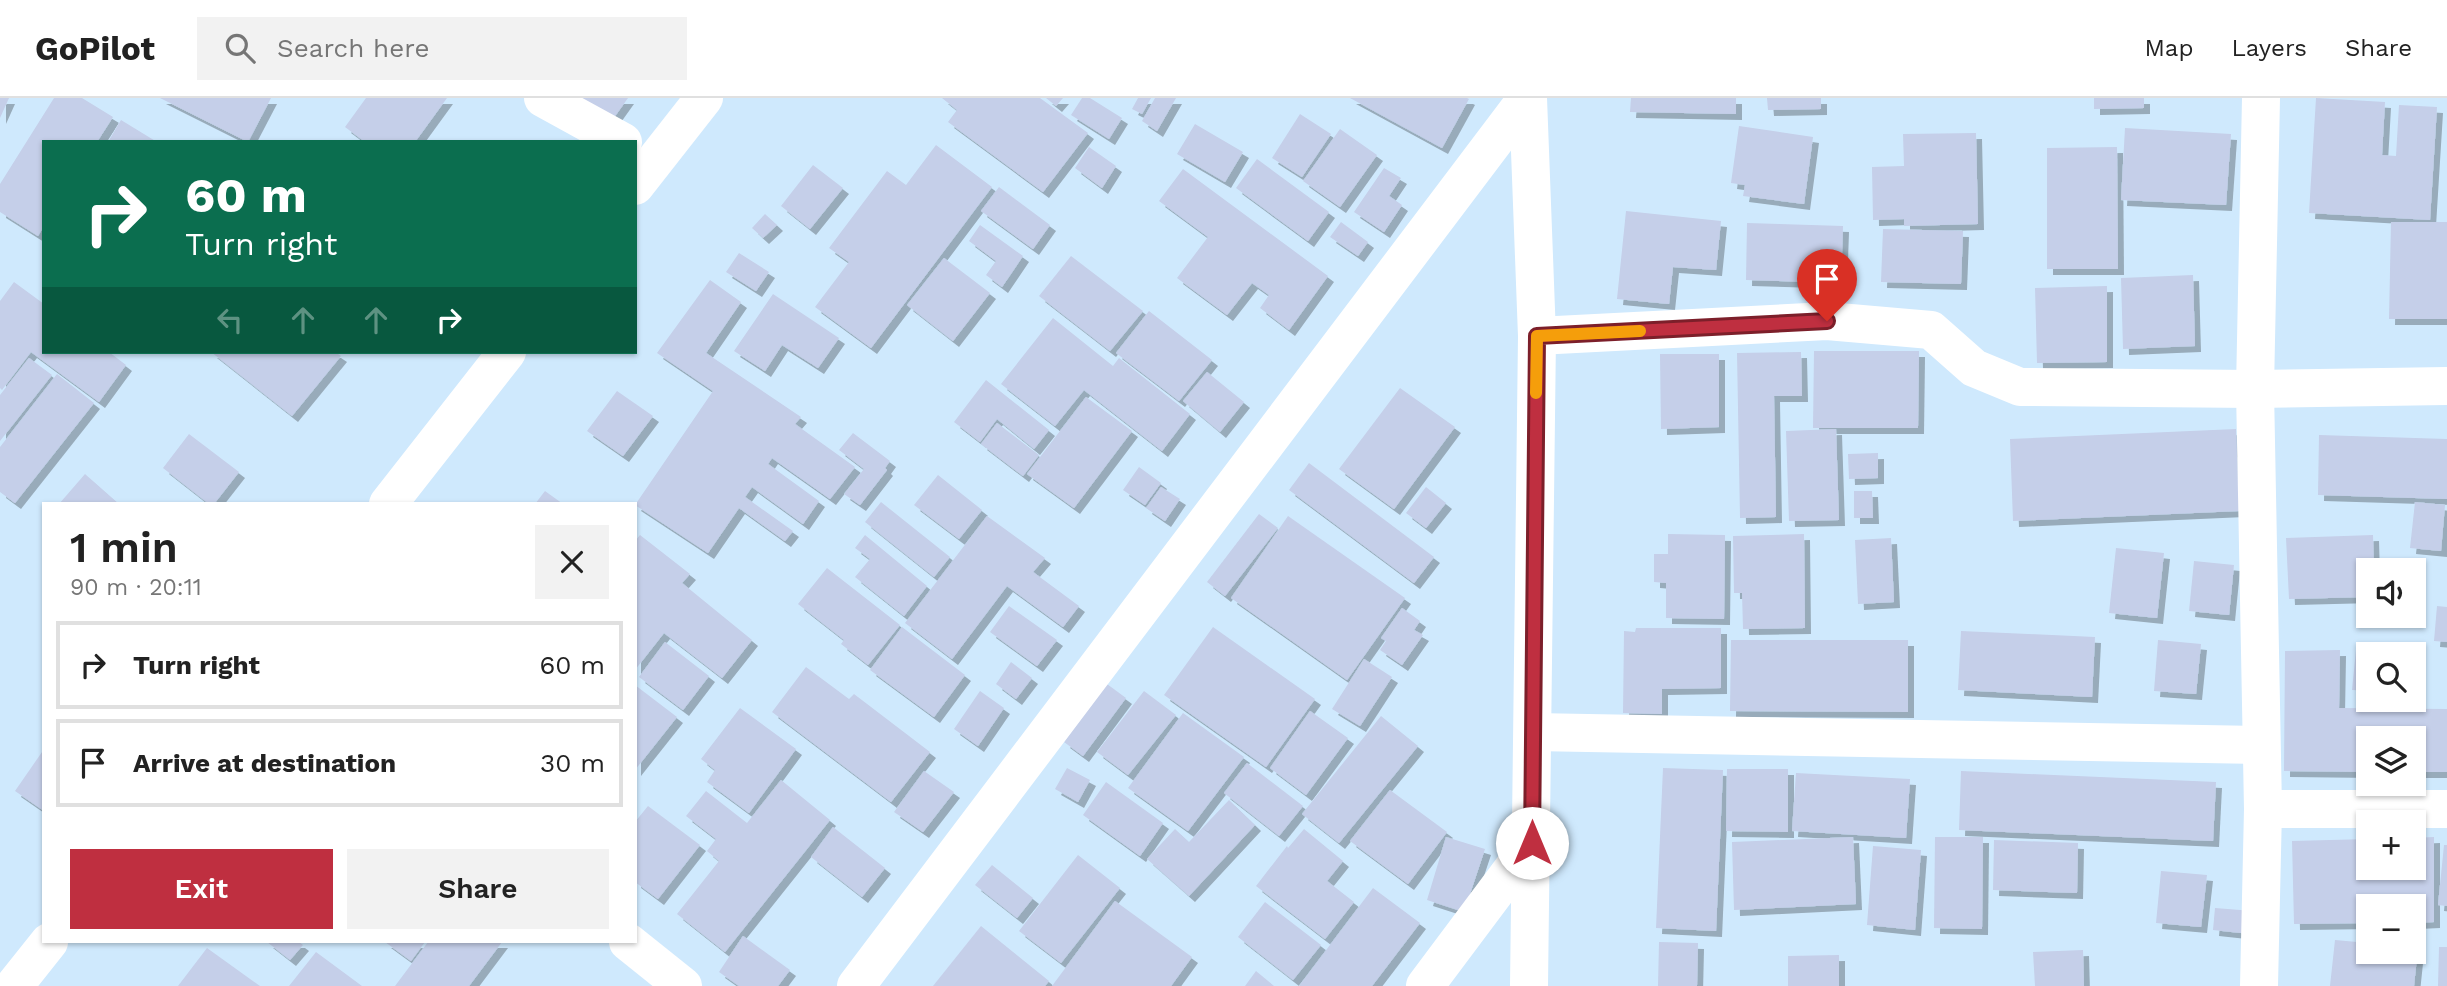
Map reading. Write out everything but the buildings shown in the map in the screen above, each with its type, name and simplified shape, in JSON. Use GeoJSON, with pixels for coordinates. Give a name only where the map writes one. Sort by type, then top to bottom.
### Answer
{"type":"FeatureCollection","features":[{"type":"Feature","properties":{"kind":"street"},"geometry":{"type":"LineString","coordinates":[[542,98],[618,140]]}},
{"type":"Feature","properties":{"kind":"street"},"geometry":{"type":"LineString","coordinates":[[642,164],[704,98]]}},
{"type":"Feature","properties":{"kind":"street"},"geometry":{"type":"LineString","coordinates":[[1528,98],[1537,336],[1529,986]]}},
{"type":"Feature","properties":{"kind":"street"},"geometry":{"type":"LineString","coordinates":[[856,986],[1528,98]]}},
{"type":"Feature","properties":{"kind":"street"},"geometry":{"type":"LineString","coordinates":[[2259,986],[2263,809],[2255,389],[2261,98]]}},
{"type":"Feature","properties":{"kind":"street"},"geometry":{"type":"LineString","coordinates":[[1537,336],[1827,321],[1931,330],[1974,368],[2020,387],[2255,389],[2447,386]]}},
{"type":"Feature","properties":{"kind":"street"},"geometry":{"type":"LineString","coordinates":[[390,502],[505,354]]}},
{"type":"Feature","properties":{"kind":"street"},"geometry":{"type":"LineString","coordinates":[[1533,732],[2260,745]]}},
{"type":"Feature","properties":{"kind":"street"},"geometry":{"type":"LineString","coordinates":[[2263,809],[2447,809]]}},
{"type":"Feature","properties":{"kind":"street"},"geometry":{"type":"LineString","coordinates":[[1425,986],[1532,843]]}},
{"type":"Feature","properties":{"kind":"street"},"geometry":{"type":"LineString","coordinates":[[14,986],[48,943]]}},
{"type":"Feature","properties":{"kind":"street"},"geometry":{"type":"LineString","coordinates":[[629,943],[683,986]]}},
{"type":"Feature","properties":{"kind":"slow traffic"},"geometry":{"type":"LineString","coordinates":[[1536,393],[1537,336],[1640,331]]}},
{"type":"Feature","properties":{"kind":"route"},"geometry":{"type":"LineString","coordinates":[[1532,843],[1537,336],[1827,321]]}}]}
